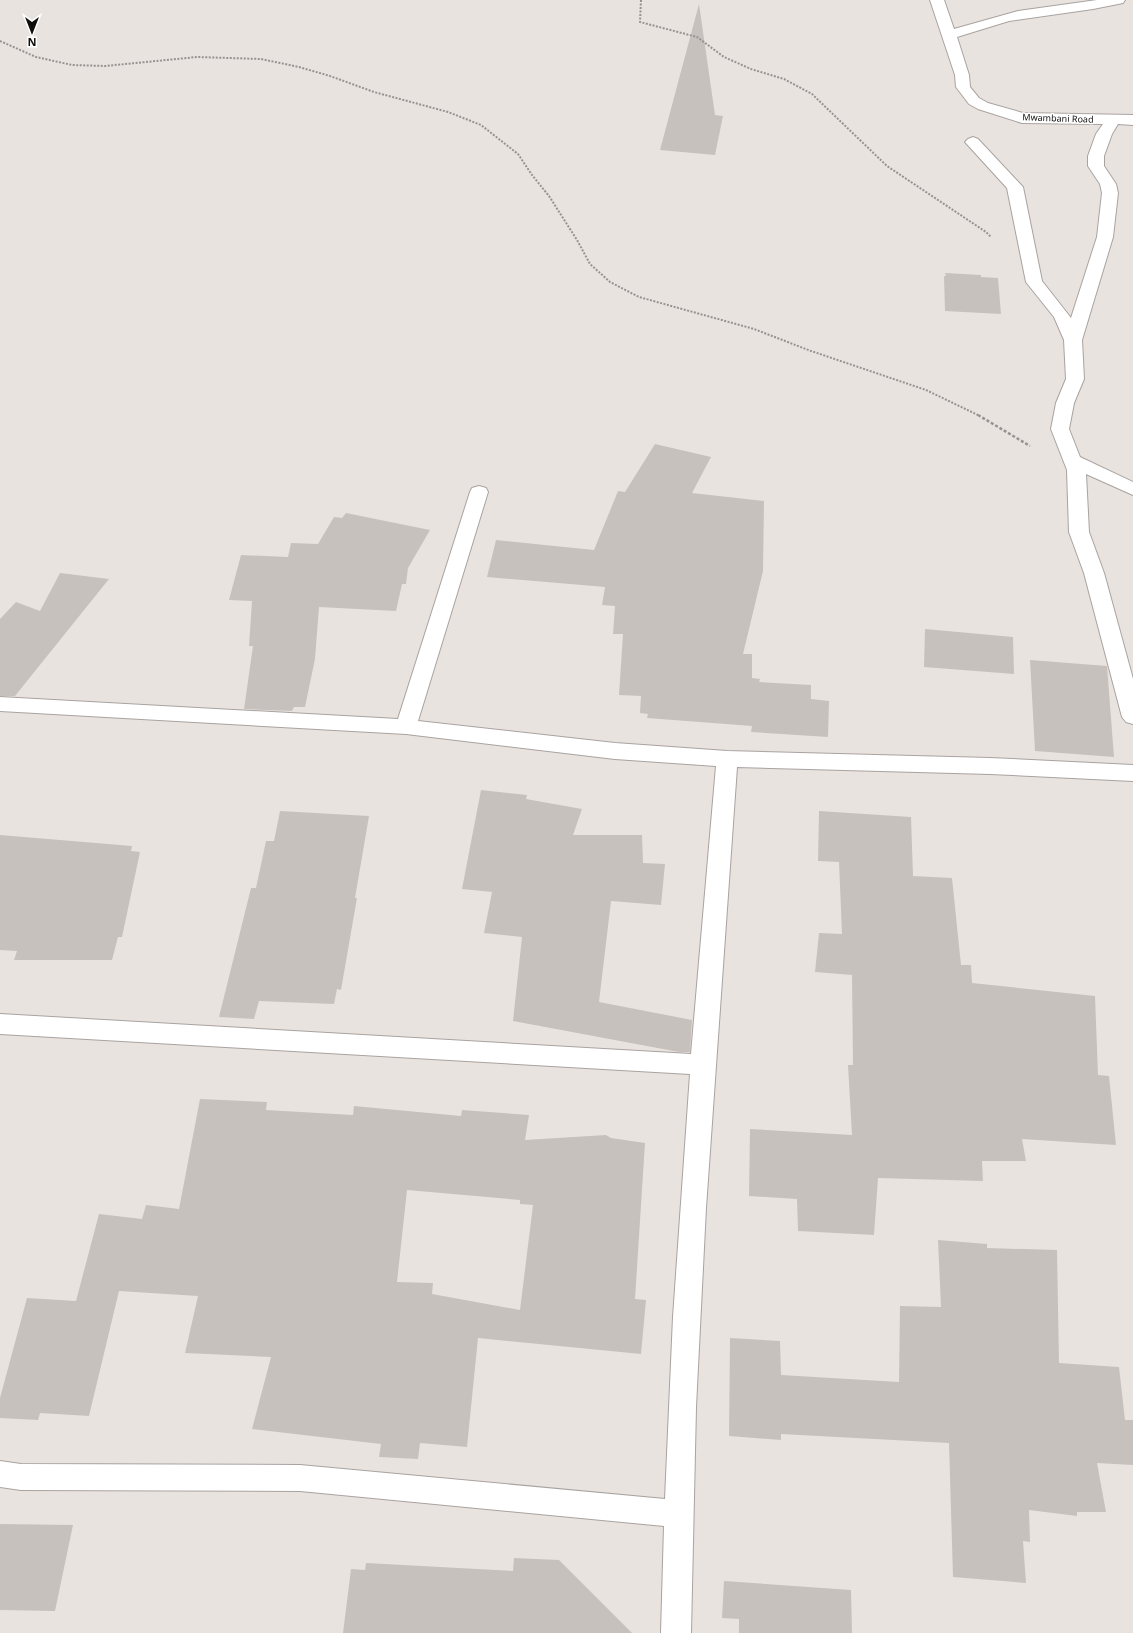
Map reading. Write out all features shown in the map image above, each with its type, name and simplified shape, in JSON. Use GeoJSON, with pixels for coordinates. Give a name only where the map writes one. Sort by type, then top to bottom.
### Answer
{"type":"FeatureCollection","features":[{"type":"Feature","properties":{"kind":"street","name":"Mwambani Road"},"geometry":{"type":"LineString","coordinates":[[937,0],[962,75],[963,87],[974,101],[983,106],[1022,118],[1133,120]]}},
{"type":"Feature","properties":{"kind":"street"},"geometry":{"type":"LineString","coordinates":[[948,35],[970,30],[991,21],[1017,15],[1103,4],[1118,0]]}},
{"type":"Feature","properties":{"kind":"street"},"geometry":{"type":"LineString","coordinates":[[1113,120],[1104,134],[1096,156],[1096,166],[1108,184],[1110,194],[1105,237],[1074,340],[1075,379],[1065,403],[1060,429],[1075,465],[1079,532],[1094,573],[1133,717]]}},
{"type":"Feature","properties":{"kind":"street"},"geometry":{"type":"LineString","coordinates":[[973,142],[1015,187],[1034,282],[1062,316],[1074,340]]}},
{"type":"Feature","properties":{"kind":"street"},"geometry":{"type":"LineString","coordinates":[[1075,465],[1133,489]]}},
{"type":"Feature","properties":{"kind":"street"},"geometry":{"type":"LineString","coordinates":[[406,727],[479,492]]}},
{"type":"Feature","properties":{"kind":"street"},"geometry":{"type":"LineString","coordinates":[[0,704],[406,727],[615,751],[727,759],[982,766],[1133,773]]}},
{"type":"Feature","properties":{"kind":"street"},"geometry":{"type":"LineString","coordinates":[[676,1633],[679,1514],[689,1272],[703,1065],[727,759]]}},
{"type":"Feature","properties":{"kind":"street"},"geometry":{"type":"LineString","coordinates":[[0,1024],[703,1065]]}},
{"type":"Feature","properties":{"kind":"street"},"geometry":{"type":"LineString","coordinates":[[0,1474],[29,1477],[300,1478],[679,1514]]}},
{"type":"Feature","properties":{"kind":"path"},"geometry":{"type":"LineString","coordinates":[[641,0],[640,22],[697,37],[724,57],[752,69],[784,79],[812,94],[887,166],[986,232],[991,237]]}},
{"type":"Feature","properties":{"kind":"path"},"geometry":{"type":"LineString","coordinates":[[0,41],[36,57],[72,65],[112,66],[197,57],[261,59],[299,67],[330,76],[374,92],[448,112],[481,126],[518,154],[532,175],[550,196],[590,264],[610,282],[639,297],[754,329],[811,351],[926,390],[971,411],[1013,436],[1075,465]]}},
{"type":"Feature","properties":{"kind":"building"},"geometry":{"type":"Polygon","coordinates":[[[699,4],[715,115],[723,116],[715,155],[660,150],[699,4]]]}},
{"type":"Feature","properties":{"kind":"building"},"geometry":{"type":"Polygon","coordinates":[[[945,273],[981,275],[981,277],[998,278],[1001,314],[945,311],[945,273]]]}},
{"type":"Feature","properties":{"kind":"building"},"geometry":{"type":"Polygon","coordinates":[[[655,444],[711,457],[692,493],[764,501],[763,571],[743,654],[752,654],[752,678],[760,679],[759,682],[811,685],[811,699],[829,701],[828,737],[751,732],[752,726],[647,718],[648,714],[640,713],[641,696],[619,695],[623,634],[613,634],[615,606],[602,605],[605,587],[487,577],[496,540],[594,550],[618,491],[625,492],[655,444]]]}},
{"type":"Feature","properties":{"kind":"building"},"geometry":{"type":"Polygon","coordinates":[[[346,513],[430,530],[408,568],[406,584],[402,584],[396,611],[319,607],[315,659],[305,707],[294,707],[292,711],[244,709],[253,646],[249,646],[252,601],[229,600],[241,555],[288,557],[291,543],[318,544],[334,517],[342,518],[346,513]]]}},
{"type":"Feature","properties":{"kind":"building"},"geometry":{"type":"Polygon","coordinates":[[[60,573],[109,579],[15,696],[0,696],[0,619],[16,602],[40,611],[60,573]]]}},
{"type":"Feature","properties":{"kind":"building"},"geometry":{"type":"Polygon","coordinates":[[[925,629],[1013,637],[1014,674],[924,667],[925,629]]]}},
{"type":"Feature","properties":{"kind":"building"},"geometry":{"type":"Polygon","coordinates":[[[1030,660],[1107,666],[1114,757],[1035,751],[1030,660]]]}},
{"type":"Feature","properties":{"kind":"building"},"geometry":{"type":"Polygon","coordinates":[[[481,790],[527,795],[526,799],[582,809],[573,835],[642,835],[643,863],[665,864],[661,905],[611,901],[599,1002],[692,1020],[690,1052],[679,1052],[513,1021],[522,937],[484,933],[492,892],[462,889],[481,790]]]}},
{"type":"Feature","properties":{"kind":"building"},"geometry":{"type":"Polygon","coordinates":[[[280,811],[369,816],[341,990],[337,989],[334,1004],[259,1001],[254,1019],[219,1017],[251,888],[256,888],[266,841],[274,841],[280,811]]]}},
{"type":"Feature","properties":{"kind":"building"},"geometry":{"type":"Polygon","coordinates":[[[819,811],[911,817],[913,876],[952,878],[961,965],[971,965],[972,983],[1095,996],[1098,1075],[1109,1076],[1116,1145],[1022,1139],[1026,1161],[982,1161],[983,1181],[878,1178],[874,1235],[798,1231],[797,1199],[749,1196],[750,1129],[852,1135],[848,1065],[853,1065],[852,975],[815,972],[819,933],[842,934],[839,862],[818,861],[819,811]]]}},
{"type":"Feature","properties":{"kind":"building"},"geometry":{"type":"Polygon","coordinates":[[[0,835],[132,846],[131,851],[140,852],[122,937],[118,937],[112,960],[14,960],[17,951],[0,950],[0,835]]]}},
{"type":"Feature","properties":{"kind":"building"},"geometry":{"type":"Polygon","coordinates":[[[200,1099],[267,1102],[266,1110],[353,1115],[354,1106],[461,1116],[462,1110],[529,1115],[525,1140],[606,1135],[611,1138],[645,1143],[635,1299],[646,1300],[641,1354],[478,1338],[467,1447],[420,1443],[418,1459],[379,1457],[381,1444],[252,1429],[271,1357],[185,1353],[198,1296],[119,1291],[89,1416],[40,1413],[38,1420],[0,1418],[0,1398],[27,1298],[76,1301],[99,1214],[142,1219],[146,1205],[179,1209],[200,1099]],[[407,1190],[397,1282],[433,1283],[432,1294],[520,1310],[533,1205],[520,1204],[520,1200],[407,1190]]]}},
{"type":"Feature","properties":{"kind":"building"},"geometry":{"type":"Polygon","coordinates":[[[938,1240],[987,1244],[987,1248],[1057,1250],[1059,1363],[1119,1367],[1125,1420],[1133,1420],[1133,1465],[1097,1463],[1106,1512],[1077,1512],[1077,1516],[1029,1510],[1030,1542],[1023,1541],[1026,1583],[953,1577],[949,1443],[781,1434],[781,1440],[729,1436],[730,1338],[780,1341],[781,1375],[899,1382],[900,1306],[941,1307],[938,1240]]]}},
{"type":"Feature","properties":{"kind":"building"},"geometry":{"type":"Polygon","coordinates":[[[0,1524],[73,1525],[55,1611],[0,1610],[0,1524]]]}},
{"type":"Feature","properties":{"kind":"building"},"geometry":{"type":"Polygon","coordinates":[[[514,1558],[559,1560],[632,1633],[343,1633],[351,1569],[365,1570],[366,1563],[513,1571],[514,1558]]]}},
{"type":"Feature","properties":{"kind":"building"},"geometry":{"type":"Polygon","coordinates":[[[724,1581],[851,1590],[852,1633],[739,1633],[739,1619],[722,1618],[724,1581]]]}}]}
